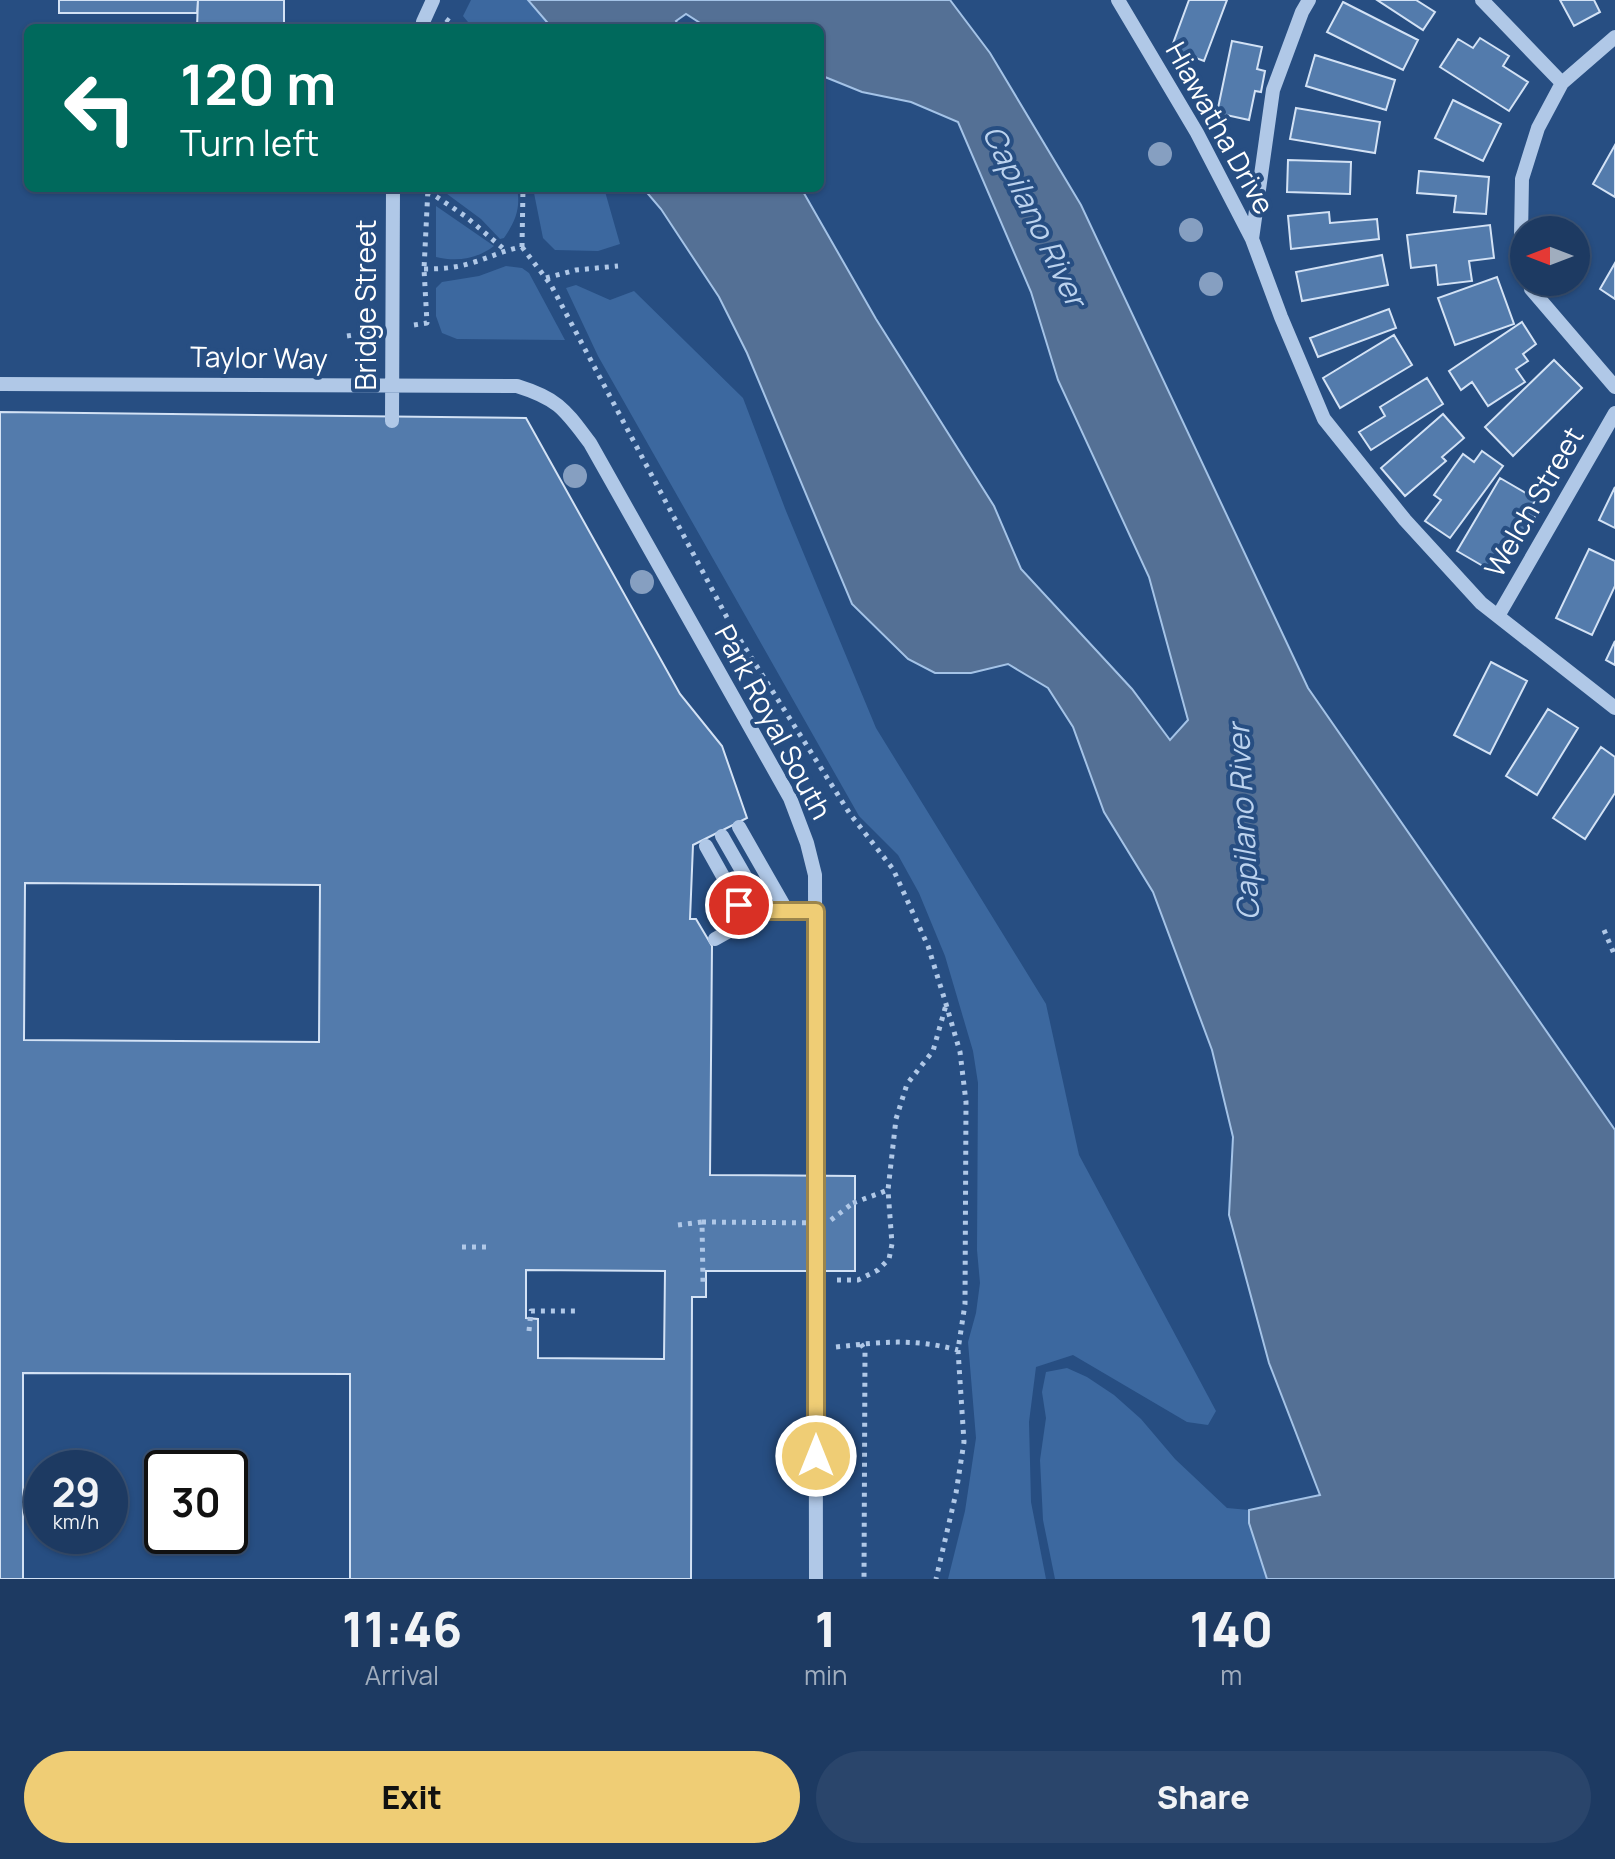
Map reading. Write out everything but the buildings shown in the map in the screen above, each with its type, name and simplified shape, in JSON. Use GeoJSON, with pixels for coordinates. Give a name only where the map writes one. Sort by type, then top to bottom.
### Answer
{"type":"FeatureCollection","features":[{"type":"Feature","properties":{"kind":"street"},"geometry":{"type":"LineString","coordinates":[[423,24],[433,0]]}},
{"type":"Feature","properties":{"kind":"street","name":"Hiawatha Drive"},"geometry":{"type":"LineString","coordinates":[[1118,0],[1197,133],[1252,239],[1324,419],[1405,520],[1481,603],[1615,708]]}},
{"type":"Feature","properties":{"kind":"street"},"geometry":{"type":"LineString","coordinates":[[1252,239],[1273,90],[1309,0]]}},
{"type":"Feature","properties":{"kind":"street"},"geometry":{"type":"LineString","coordinates":[[1482,0],[1562,83]]}},
{"type":"Feature","properties":{"kind":"street"},"geometry":{"type":"LineString","coordinates":[[1521,216],[1522,179],[1538,128],[1562,83],[1615,37]]}},
{"type":"Feature","properties":{"kind":"street","name":"Bridge Street"},"geometry":{"type":"LineString","coordinates":[[392,421],[393,192]]}},
{"type":"Feature","properties":{"kind":"street"},"geometry":{"type":"LineString","coordinates":[[1537,296],[1615,387]]}},
{"type":"Feature","properties":{"kind":"street","name":"Taylor Way"},"geometry":{"type":"LineString","coordinates":[[0,384],[517,386],[561,405]]}},
{"type":"Feature","properties":{"kind":"street","name":"Park Royal South"},"geometry":{"type":"LineString","coordinates":[[561,405],[590,443],[790,798],[815,875],[816,1579]]}},
{"type":"Feature","properties":{"kind":"street","name":"Welch Street"},"geometry":{"type":"LineString","coordinates":[[1498,616],[1615,413]]}},
{"type":"Feature","properties":{"kind":"street"},"geometry":{"type":"LineString","coordinates":[[739,827],[787,911]]}},
{"type":"Feature","properties":{"kind":"street"},"geometry":{"type":"LineString","coordinates":[[722,836],[765,911]]}},
{"type":"Feature","properties":{"kind":"street"},"geometry":{"type":"LineString","coordinates":[[706,846],[739,905],[765,911],[816,911]]}},
{"type":"Feature","properties":{"kind":"street"},"geometry":{"type":"LineString","coordinates":[[715,939],[765,911]]}},
{"type":"Feature","properties":{"kind":"path"},"geometry":{"type":"LineString","coordinates":[[427,323],[424,269],[428,192]]}},
{"type":"Feature","properties":{"kind":"path"},"geometry":{"type":"LineString","coordinates":[[431,192],[505,250]]}},
{"type":"Feature","properties":{"kind":"path"},"geometry":{"type":"LineString","coordinates":[[424,269],[448,269],[522,247],[523,192]]}},
{"type":"Feature","properties":{"kind":"path"},"geometry":{"type":"LineString","coordinates":[[546,278],[576,270],[618,266]]}},
{"type":"Feature","properties":{"kind":"path"},"geometry":{"type":"LineString","coordinates":[[1604,930],[1615,956]]}},
{"type":"Feature","properties":{"kind":"path"},"geometry":{"type":"LineString","coordinates":[[816,1281],[858,1280],[878,1270],[889,1259],[892,1244],[888,1190],[896,1119],[907,1084],[933,1051],[946,1004]]}},
{"type":"Feature","properties":{"kind":"path"},"geometry":{"type":"LineString","coordinates":[[678,1225],[702,1222],[827,1223],[853,1203],[888,1190]]}},
{"type":"Feature","properties":{"kind":"path"},"geometry":{"type":"LineString","coordinates":[[702,1222],[703,1283]]}},
{"type":"Feature","properties":{"kind":"path"},"geometry":{"type":"LineString","coordinates":[[462,1247],[486,1247]]}},
{"type":"Feature","properties":{"kind":"path"},"geometry":{"type":"LineString","coordinates":[[529,1331],[531,1311],[575,1311]]}},
{"type":"Feature","properties":{"kind":"path"},"geometry":{"type":"LineString","coordinates":[[816,1349],[926,1342],[958,1350]]}},
{"type":"Feature","properties":{"kind":"path"},"geometry":{"type":"LineString","coordinates":[[861,1344],[865,1350],[864,1579]]}},
{"type":"Feature","properties":{"kind":"shaded area"},"geometry":{"type":"Polygon","coordinates":[[[471,0],[528,0],[549,24],[470,24],[463,16],[471,0]]]}},
{"type":"Feature","properties":{"kind":"shaded area"},"geometry":{"type":"Polygon","coordinates":[[[444,192],[517,192],[516,215],[504,238],[500,239],[481,219],[444,192]]]}},
{"type":"Feature","properties":{"kind":"shaded area"},"geometry":{"type":"Polygon","coordinates":[[[534,192],[605,192],[620,244],[598,251],[555,250],[543,238],[534,192]]]}},
{"type":"Feature","properties":{"kind":"shaded area"},"geometry":{"type":"Polygon","coordinates":[[[436,206],[494,246],[466,258],[436,257],[436,206]]]}},
{"type":"Feature","properties":{"kind":"shaded area"},"geometry":{"type":"Polygon","coordinates":[[[506,266],[522,268],[529,273],[565,340],[457,339],[442,333],[436,316],[436,288],[442,282],[479,276],[506,266]]]}},
{"type":"Feature","properties":{"kind":"shaded area"},"geometry":{"type":"Polygon","coordinates":[[[576,285],[610,300],[634,291],[743,398],[876,728],[1046,1004],[1079,1155],[1216,1411],[1208,1425],[1187,1422],[1073,1355],[1036,1367],[1029,1422],[1031,1502],[1046,1579],[948,1579],[965,1511],[976,1438],[968,1342],[980,1283],[977,1250],[978,1083],[973,1051],[945,956],[919,893],[898,855],[859,816],[598,356],[566,288],[576,285]]]}},
{"type":"Feature","properties":{"kind":"shaded area"},"geometry":{"type":"Polygon","coordinates":[[[1067,1368],[1114,1395],[1227,1508],[1249,1510],[1249,1524],[1267,1579],[1055,1579],[1043,1520],[1040,1460],[1046,1418],[1042,1392],[1046,1372],[1067,1368]]]}},
{"type":"Feature","properties":{"kind":"water","name":"Capilano River"},"geometry":{"type":"Polygon","coordinates":[[[528,0],[950,0],[990,53],[1081,205],[1308,688],[1615,1130],[1615,1579],[1267,1579],[1249,1523],[1249,1510],[1320,1495],[1269,1363],[1229,1215],[1233,1137],[1212,1050],[1153,892],[1104,812],[1073,727],[1048,688],[1008,664],[971,673],[935,673],[908,659],[852,604],[747,353],[719,297],[646,192],[803,192],[876,319],[994,506],[1021,569],[1132,689],[1170,740],[1188,720],[1149,577],[1058,380],[1031,292],[958,122],[911,102],[862,92],[824,77],[824,24],[702,24],[686,14],[676,21],[678,24],[549,24],[528,0]]]}},
{"type":"Feature","properties":{"kind":"route"},"geometry":{"type":"LineString","coordinates":[[739,905],[765,911],[816,911],[816,1456]]}}]}
